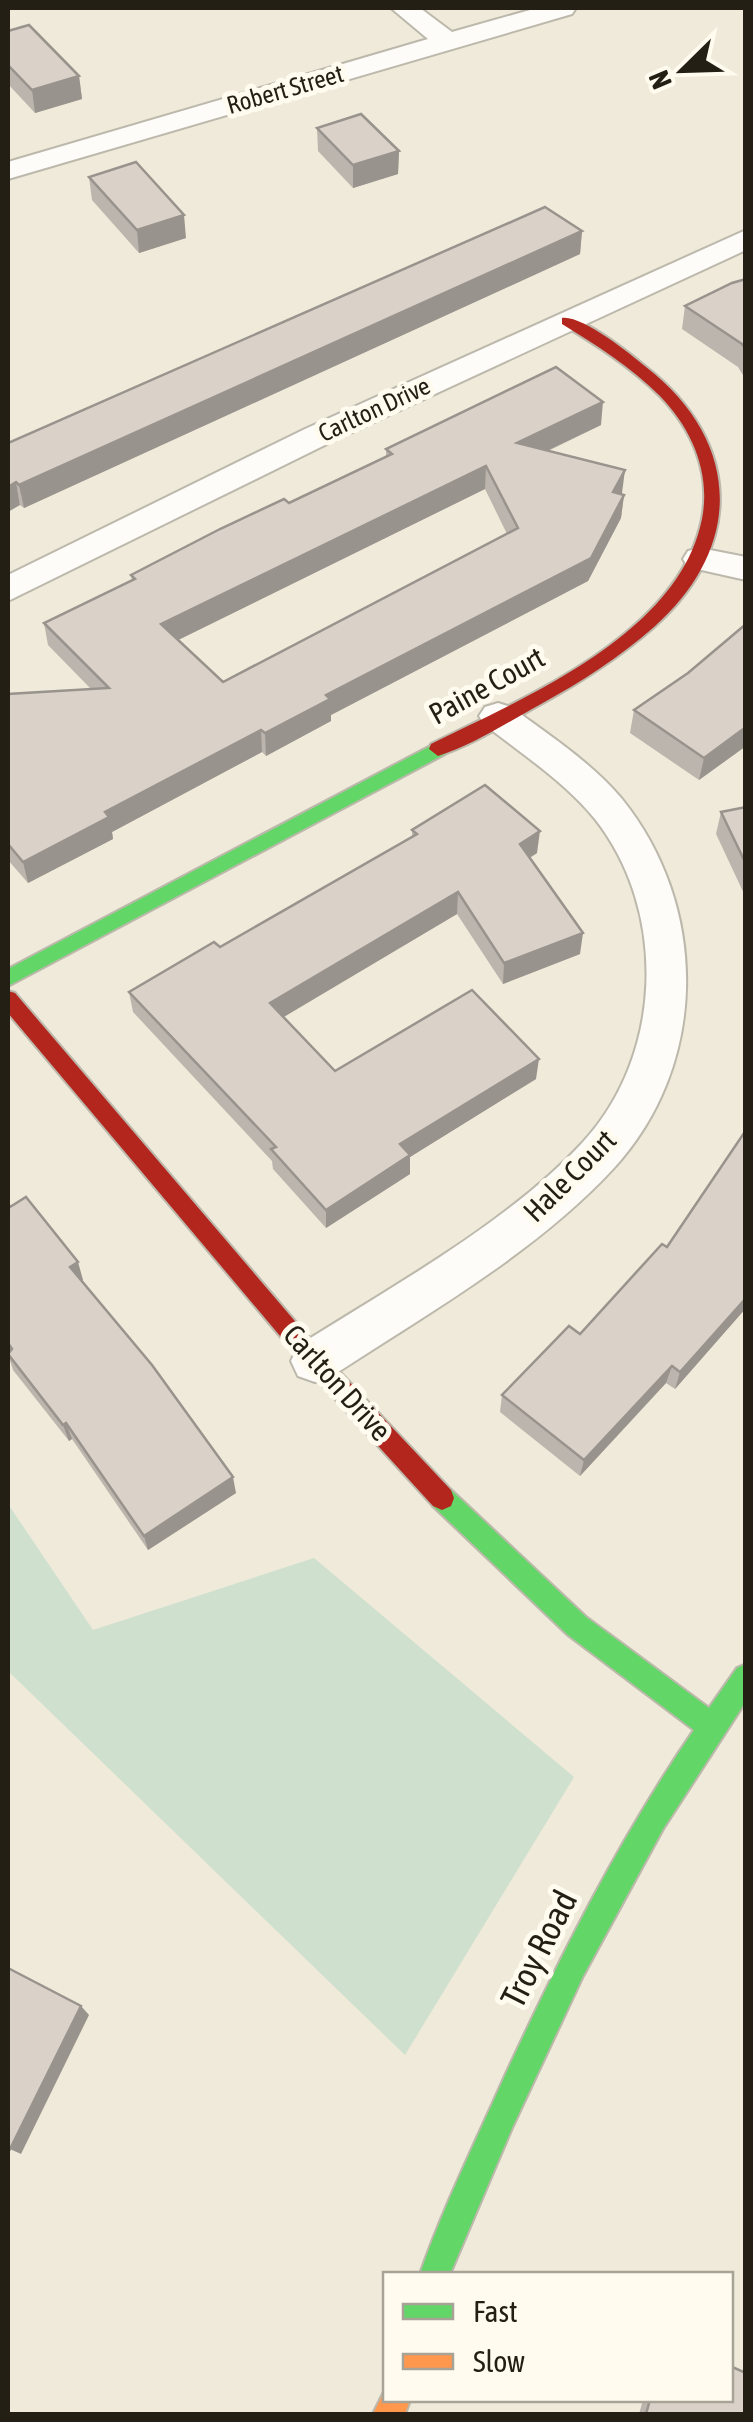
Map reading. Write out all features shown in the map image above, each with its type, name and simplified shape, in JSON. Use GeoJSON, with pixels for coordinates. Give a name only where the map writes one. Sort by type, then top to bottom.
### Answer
{"type":"FeatureCollection","features":[{"type":"Feature","properties":{"kind":"street"},"geometry":{"type":"LineString","coordinates":[[404,8],[448,42]]}},
{"type":"Feature","properties":{"kind":"street","name":"Robert Street"},"geometry":{"type":"LineString","coordinates":[[8,171],[564,8]]}},
{"type":"Feature","properties":{"kind":"street","name":"Carlton Drive"},"geometry":{"type":"LineString","coordinates":[[8,589],[316,436],[746,239]]}},
{"type":"Feature","properties":{"kind":"street","name":"Paine Court"},"geometry":{"type":"LineString","coordinates":[[8,978],[498,716],[637,632],[676,595],[700,559],[712,527],[715,494],[710,463],[698,432],[656,378],[625,354],[567,320]]}},
{"type":"Feature","properties":{"kind":"street"},"geometry":{"type":"LineString","coordinates":[[700,559],[746,569]]}},
{"type":"Feature","properties":{"kind":"street","name":"Hale Court"},"geometry":{"type":"LineString","coordinates":[[315,1361],[509,1235],[602,1152],[631,1111],[654,1063],[667,1014],[669,960],[660,910],[640,858],[611,813],[578,777],[498,716]]}},
{"type":"Feature","properties":{"kind":"street","name":"Carlton Drive"},"geometry":{"type":"LineString","coordinates":[[8,998],[315,1361],[479,1536],[577,1626],[709,1725]]}},
{"type":"Feature","properties":{"kind":"street","name":"Troy Road"},"geometry":{"type":"LineString","coordinates":[[436,2272],[523,2060],[618,1872],[709,1725],[746,1677]]}},
{"type":"Feature","properties":{"kind":"green space"},"geometry":{"type":"Polygon","coordinates":[[[8,1504],[93,1630],[314,1558],[574,1777],[405,2055],[8,1671],[8,1504]]]}},
{"type":"Feature","properties":{"kind":"building"},"geometry":{"type":"Polygon","coordinates":[[[29,25],[79,76],[32,90],[8,65],[8,31],[29,25]]]}},
{"type":"Feature","properties":{"kind":"building"},"geometry":{"type":"Polygon","coordinates":[[[361,114],[399,151],[353,165],[317,128],[361,114]]]}},
{"type":"Feature","properties":{"kind":"building"},"geometry":{"type":"Polygon","coordinates":[[[136,162],[184,215],[137,230],[89,177],[136,162]]]}},
{"type":"Feature","properties":{"kind":"building"},"geometry":{"type":"Polygon","coordinates":[[[545,207],[582,231],[8,487],[8,443],[545,207]]]}},
{"type":"Feature","properties":{"kind":"building"},"geometry":{"type":"Polygon","coordinates":[[[746,279],[746,349],[685,306],[746,279]]]}},
{"type":"Feature","properties":{"kind":"building"},"geometry":{"type":"Polygon","coordinates":[[[556,367],[603,402],[517,443],[625,470],[613,492],[624,495],[591,558],[326,695],[330,699],[265,733],[261,730],[105,812],[109,817],[23,862],[8,844],[8,694],[109,688],[44,623],[135,579],[131,575],[220,529],[284,499],[289,503],[392,454],[386,449],[556,367]],[[486,466],[161,624],[223,682],[518,528],[486,466]]]}},
{"type":"Feature","properties":{"kind":"building"},"geometry":{"type":"Polygon","coordinates":[[[746,624],[746,727],[704,758],[634,710],[688,673],[746,624]]]}},
{"type":"Feature","properties":{"kind":"building"},"geometry":{"type":"Polygon","coordinates":[[[485,785],[540,831],[520,844],[583,933],[504,963],[458,892],[270,1003],[335,1071],[472,990],[539,1059],[400,1144],[410,1155],[326,1210],[271,1149],[276,1147],[129,992],[214,942],[220,947],[417,834],[412,830],[485,785]]]}},
{"type":"Feature","properties":{"kind":"building"},"geometry":{"type":"Polygon","coordinates":[[[746,807],[746,864],[721,812],[746,807]]]}},
{"type":"Feature","properties":{"kind":"building"},"geometry":{"type":"Polygon","coordinates":[[[746,1130],[746,1298],[680,1372],[672,1366],[584,1460],[502,1395],[569,1326],[580,1334],[662,1244],[667,1247],[746,1130]]]}},
{"type":"Feature","properties":{"kind":"building"},"geometry":{"type":"Polygon","coordinates":[[[26,1197],[78,1262],[70,1267],[152,1365],[233,1477],[144,1536],[66,1423],[63,1425],[8,1354],[12,1349],[8,1343],[8,1203],[10,1207],[26,1197]]]}},
{"type":"Feature","properties":{"kind":"building"},"geometry":{"type":"Polygon","coordinates":[[[8,1968],[81,2006],[10,2149],[8,2147],[8,1968]]]}},
{"type":"Feature","properties":{"kind":"building"},"geometry":{"type":"Polygon","coordinates":[[[733,2367],[746,2373],[746,2414],[646,2414],[649,2402],[733,2402],[733,2367]]]}},
{"type":"Feature","properties":{"kind":"traffic: fast"},"geometry":{"type":"LineString","coordinates":[[8,978],[438,749]]}},
{"type":"Feature","properties":{"kind":"traffic: fast"},"geometry":{"type":"LineString","coordinates":[[442,1498],[577,1626],[709,1725]]}},
{"type":"Feature","properties":{"kind":"traffic: fast"},"geometry":{"type":"LineString","coordinates":[[436,2272],[501,2118],[573,1966],[653,1819],[746,1677]]}},
{"type":"Feature","properties":{"kind":"traffic: slow"},"geometry":{"type":"LineString","coordinates":[[389,2414],[393,2402]]}},
{"type":"Feature","properties":{"kind":"traffic: jam"},"geometry":{"type":"LineString","coordinates":[[438,749],[566,682],[610,653],[650,621],[683,584],[705,544],[714,500],[701,441],[666,393],[643,372],[567,321]]}},
{"type":"Feature","properties":{"kind":"traffic: jam"},"geometry":{"type":"LineString","coordinates":[[8,999],[315,1361],[442,1498]]}}]}
